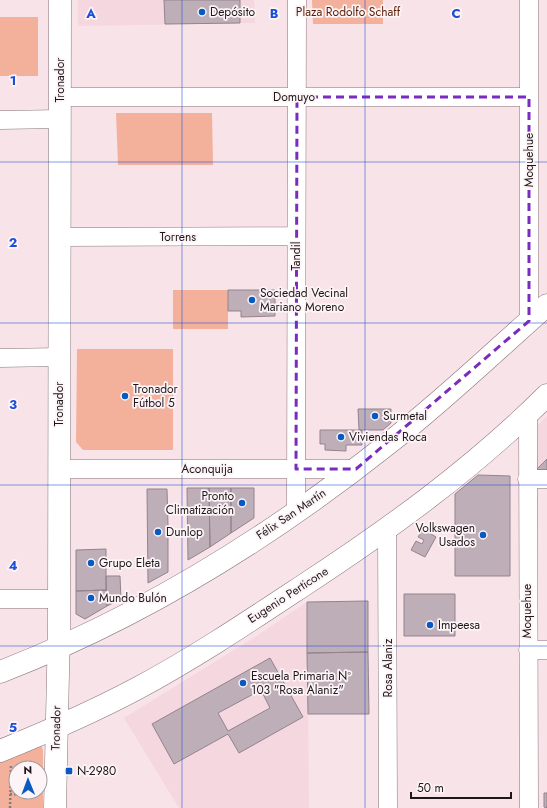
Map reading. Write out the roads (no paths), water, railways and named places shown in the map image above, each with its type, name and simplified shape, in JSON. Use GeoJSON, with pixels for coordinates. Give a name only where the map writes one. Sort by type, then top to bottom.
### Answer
{"type":"FeatureCollection","features":[{"type":"Feature","properties":{"kind":"main road","name":"Tronador"},"geometry":{"type":"LineString","coordinates":[[48,805],[55,728],[59,599],[60,0]]}},
{"type":"Feature","properties":{"kind":"main road","name":"Félix San Martín"},"geometry":{"type":"LineString","coordinates":[[0,672],[58,649],[161,596],[236,551],[296,512],[356,469],[410,426],[547,305]]}},
{"type":"Feature","properties":{"kind":"main road","name":"Eugenio Perticone"},"geometry":{"type":"LineString","coordinates":[[5,754],[138,688],[280,601],[387,528],[457,477],[528,414],[547,395]]}},
{"type":"Feature","properties":{"kind":"street","name":"Tandil"},"geometry":{"type":"LineString","coordinates":[[296,512],[297,0]]}},
{"type":"Feature","properties":{"kind":"street","name":"Moquehue"},"geometry":{"type":"LineString","coordinates":[[529,0],[529,321]]}},
{"type":"Feature","properties":{"kind":"street","name":"Domuyo"},"geometry":{"type":"LineString","coordinates":[[60,97],[529,97]]}},
{"type":"Feature","properties":{"kind":"street"},"geometry":{"type":"LineString","coordinates":[[0,120],[60,119]]}},
{"type":"Feature","properties":{"kind":"street","name":"Torrens"},"geometry":{"type":"LineString","coordinates":[[59,237],[296,236]]}},
{"type":"Feature","properties":{"kind":"street"},"geometry":{"type":"LineString","coordinates":[[0,358],[59,357]]}},
{"type":"Feature","properties":{"kind":"street","name":"Moquehue"},"geometry":{"type":"LineString","coordinates":[[528,414],[529,808]]}},
{"type":"Feature","properties":{"kind":"street","name":"Aconquija"},"geometry":{"type":"LineString","coordinates":[[59,469],[356,469]]}},
{"type":"Feature","properties":{"kind":"street"},"geometry":{"type":"LineString","coordinates":[[527,479],[547,479]]}},
{"type":"Feature","properties":{"kind":"street","name":"Rosa Alaniz"},"geometry":{"type":"LineString","coordinates":[[387,528],[388,808]]}},
{"type":"Feature","properties":{"kind":"street"},"geometry":{"type":"LineString","coordinates":[[0,599],[59,599]]}},
{"type":"Feature","properties":{"kind":"street"},"geometry":{"type":"LineString","coordinates":[[528,650],[547,650]]}},
{"type":"Feature","properties":{"kind":"place","name":"Depósito"},"geometry":{"type":"Point","coordinates":[202,12]}},
{"type":"Feature","properties":{"kind":"place","name":"Sociedad Vecinal Mariano Moreno"},"geometry":{"type":"Point","coordinates":[252,300]}},
{"type":"Feature","properties":{"kind":"place","name":"Tronador Fútbol 5"},"geometry":{"type":"Point","coordinates":[125,396]}},
{"type":"Feature","properties":{"kind":"place","name":"Surmetal"},"geometry":{"type":"Point","coordinates":[375,416]}},
{"type":"Feature","properties":{"kind":"place","name":"Viviendas Roca"},"geometry":{"type":"Point","coordinates":[341,437]}},
{"type":"Feature","properties":{"kind":"place","name":"Pronto Climatización"},"geometry":{"type":"Point","coordinates":[242,503]}},
{"type":"Feature","properties":{"kind":"place","name":"Dunlop"},"geometry":{"type":"Point","coordinates":[158,532]}},
{"type":"Feature","properties":{"kind":"place","name":"Volkswagen Usados"},"geometry":{"type":"Point","coordinates":[483,535]}},
{"type":"Feature","properties":{"kind":"place","name":"Grupo Eleta"},"geometry":{"type":"Point","coordinates":[91,563]}},
{"type":"Feature","properties":{"kind":"place","name":"Mundo Bulón"},"geometry":{"type":"Point","coordinates":[91,598]}},
{"type":"Feature","properties":{"kind":"place","name":"Impeesa"},"geometry":{"type":"Point","coordinates":[430,625]}},
{"type":"Feature","properties":{"kind":"place","name":"Escuela Primaria Nº 103 \"Rosa Alaniz\""},"geometry":{"type":"Point","coordinates":[243,683]}},
{"type":"Feature","properties":{"kind":"place","name":"N-2980"},"geometry":{"type":"Point","coordinates":[69,771]}},
{"type":"Feature","properties":{"kind":"park label","name":"Plaza Rodolfo Schaff"},"geometry":{"type":"Point","coordinates":[348,12]}}]}
